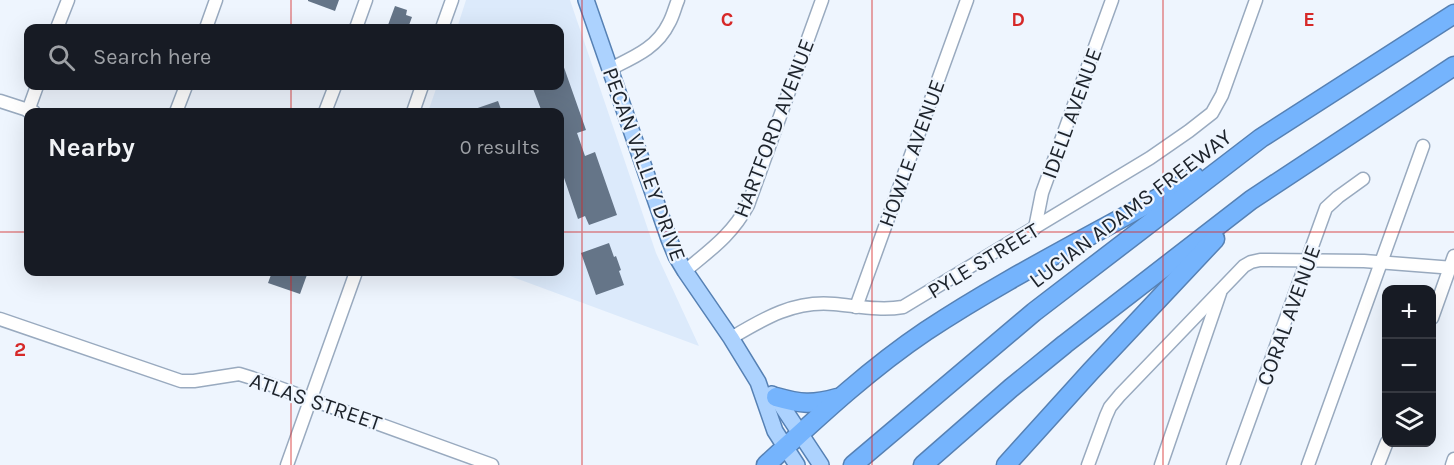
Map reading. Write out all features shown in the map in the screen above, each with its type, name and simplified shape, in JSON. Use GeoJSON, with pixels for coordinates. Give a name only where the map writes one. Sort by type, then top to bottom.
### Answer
{"type":"FeatureCollection","features":[{"type":"Feature","properties":{"kind":"highway","name":"LUCIAN ADAMS FREEWAY"},"geometry":{"type":"LineString","coordinates":[[856,462],[1034,312],[1261,138],[1454,14]]}},
{"type":"Feature","properties":{"kind":"highway"},"geometry":{"type":"LineString","coordinates":[[923,465],[1065,344],[1251,200],[1454,66]]}},
{"type":"Feature","properties":{"kind":"highway"},"geometry":{"type":"LineString","coordinates":[[765,465],[839,398],[902,348],[987,292],[1146,205],[1261,138]]}},
{"type":"Feature","properties":{"kind":"highway"},"geometry":{"type":"LineString","coordinates":[[1006,465],[1251,200]]}},
{"type":"Feature","properties":{"kind":"highway"},"geometry":{"type":"LineString","coordinates":[[776,397],[809,404],[839,398]]}},
{"type":"Feature","properties":{"kind":"main road","name":"PECAN VALLEY DRIVE"},"geometry":{"type":"LineString","coordinates":[[586,0],[676,256],[758,382],[775,431],[797,465]]}},
{"type":"Feature","properties":{"kind":"main road","name":"PECAN VALLEY DRIVE"},"geometry":{"type":"LineString","coordinates":[[758,382],[776,397],[821,465]]}},
{"type":"Feature","properties":{"kind":"street"},"geometry":{"type":"LineString","coordinates":[[59,24],[68,0]]}},
{"type":"Feature","properties":{"kind":"street"},"geometry":{"type":"LineString","coordinates":[[207,24],[216,0]]}},
{"type":"Feature","properties":{"kind":"street"},"geometry":{"type":"LineString","coordinates":[[357,24],[366,0]]}},
{"type":"Feature","properties":{"kind":"street"},"geometry":{"type":"LineString","coordinates":[[443,24],[452,0]]}},
{"type":"Feature","properties":{"kind":"street"},"geometry":{"type":"LineString","coordinates":[[610,69],[638,55],[656,42],[670,22],[678,0]]}},
{"type":"Feature","properties":{"kind":"street","name":"HARTFORD AVENUE"},"geometry":{"type":"LineString","coordinates":[[685,271],[725,237],[748,205],[822,0]]}},
{"type":"Feature","properties":{"kind":"street","name":"HOWLE AVENUE"},"geometry":{"type":"LineString","coordinates":[[856,307],[967,0]]}},
{"type":"Feature","properties":{"kind":"street","name":"IDELL AVENUE"},"geometry":{"type":"LineString","coordinates":[[1035,228],[1042,193],[1112,0]]}},
{"type":"Feature","properties":{"kind":"street","name":"PYLE STREET"},"geometry":{"type":"LineString","coordinates":[[731,338],[762,319],[816,303],[888,309],[903,307],[1150,158],[1212,112],[1222,95],[1256,0]]}},
{"type":"Feature","properties":{"kind":"street"},"geometry":{"type":"LineString","coordinates":[[32,108],[36,90]]}},
{"type":"Feature","properties":{"kind":"street"},"geometry":{"type":"LineString","coordinates":[[178,108],[184,90]]}},
{"type":"Feature","properties":{"kind":"street"},"geometry":{"type":"LineString","coordinates":[[327,108],[334,90]]}},
{"type":"Feature","properties":{"kind":"street"},"geometry":{"type":"LineString","coordinates":[[414,108],[421,90]]}},
{"type":"Feature","properties":{"kind":"street"},"geometry":{"type":"LineString","coordinates":[[0,101],[24,110]]}},
{"type":"Feature","properties":{"kind":"street"},"geometry":{"type":"LineString","coordinates":[[1308,465],[1423,146]]}},
{"type":"Feature","properties":{"kind":"street","name":"CORAL AVENUE"},"geometry":{"type":"LineString","coordinates":[[1233,465],[1326,208],[1363,179]]}},
{"type":"Feature","properties":{"kind":"street"},"geometry":{"type":"LineString","coordinates":[[1088,465],[1110,407],[1244,266],[1251,262],[1308,260],[1453,264],[1436,306]]}},
{"type":"Feature","properties":{"kind":"street"},"geometry":{"type":"LineString","coordinates":[[286,465],[355,276]]}},
{"type":"Feature","properties":{"kind":"street"},"geometry":{"type":"LineString","coordinates":[[1161,465],[1221,290]]}},
{"type":"Feature","properties":{"kind":"street","name":"ATLAS STREET"},"geometry":{"type":"LineString","coordinates":[[0,318],[181,381],[239,374],[492,465]]}},
{"type":"Feature","properties":{"kind":"street"},"geometry":{"type":"LineString","coordinates":[[1378,465],[1385,447]]}},
{"type":"Feature","properties":{"kind":"street"},"geometry":{"type":"LineString","coordinates":[[1452,465],[1454,459]]}},
{"type":"Feature","properties":{"kind":"shaded area"},"geometry":{"type":"Polygon","coordinates":[[[466,0],[570,0],[656,253],[699,346],[510,276],[564,276],[564,108],[429,108],[436,90],[564,90],[564,24],[458,24],[466,0]]]}},
{"type":"Feature","properties":{"kind":"building"},"geometry":{"type":"Polygon","coordinates":[[[308,0],[339,0],[335,11],[308,0]]]}},
{"type":"Feature","properties":{"kind":"building"},"geometry":{"type":"Polygon","coordinates":[[[395,6],[407,10],[406,15],[412,17],[409,24],[388,24],[395,6]]]}},
{"type":"Feature","properties":{"kind":"building"},"geometry":{"type":"Polygon","coordinates":[[[564,68],[586,130],[577,133],[585,156],[595,152],[617,215],[589,225],[585,216],[578,219],[564,178],[564,108],[540,108],[534,90],[564,90],[564,68]]]}},
{"type":"Feature","properties":{"kind":"building"},"geometry":{"type":"Polygon","coordinates":[[[498,101],[501,108],[478,108],[498,101]]]}},
{"type":"Feature","properties":{"kind":"building"},"geometry":{"type":"Polygon","coordinates":[[[609,243],[621,270],[619,271],[624,285],[596,295],[581,253],[609,243]]]}},
{"type":"Feature","properties":{"kind":"building"},"geometry":{"type":"Polygon","coordinates":[[[271,276],[307,276],[300,294],[268,283],[271,276]]]}}]}
